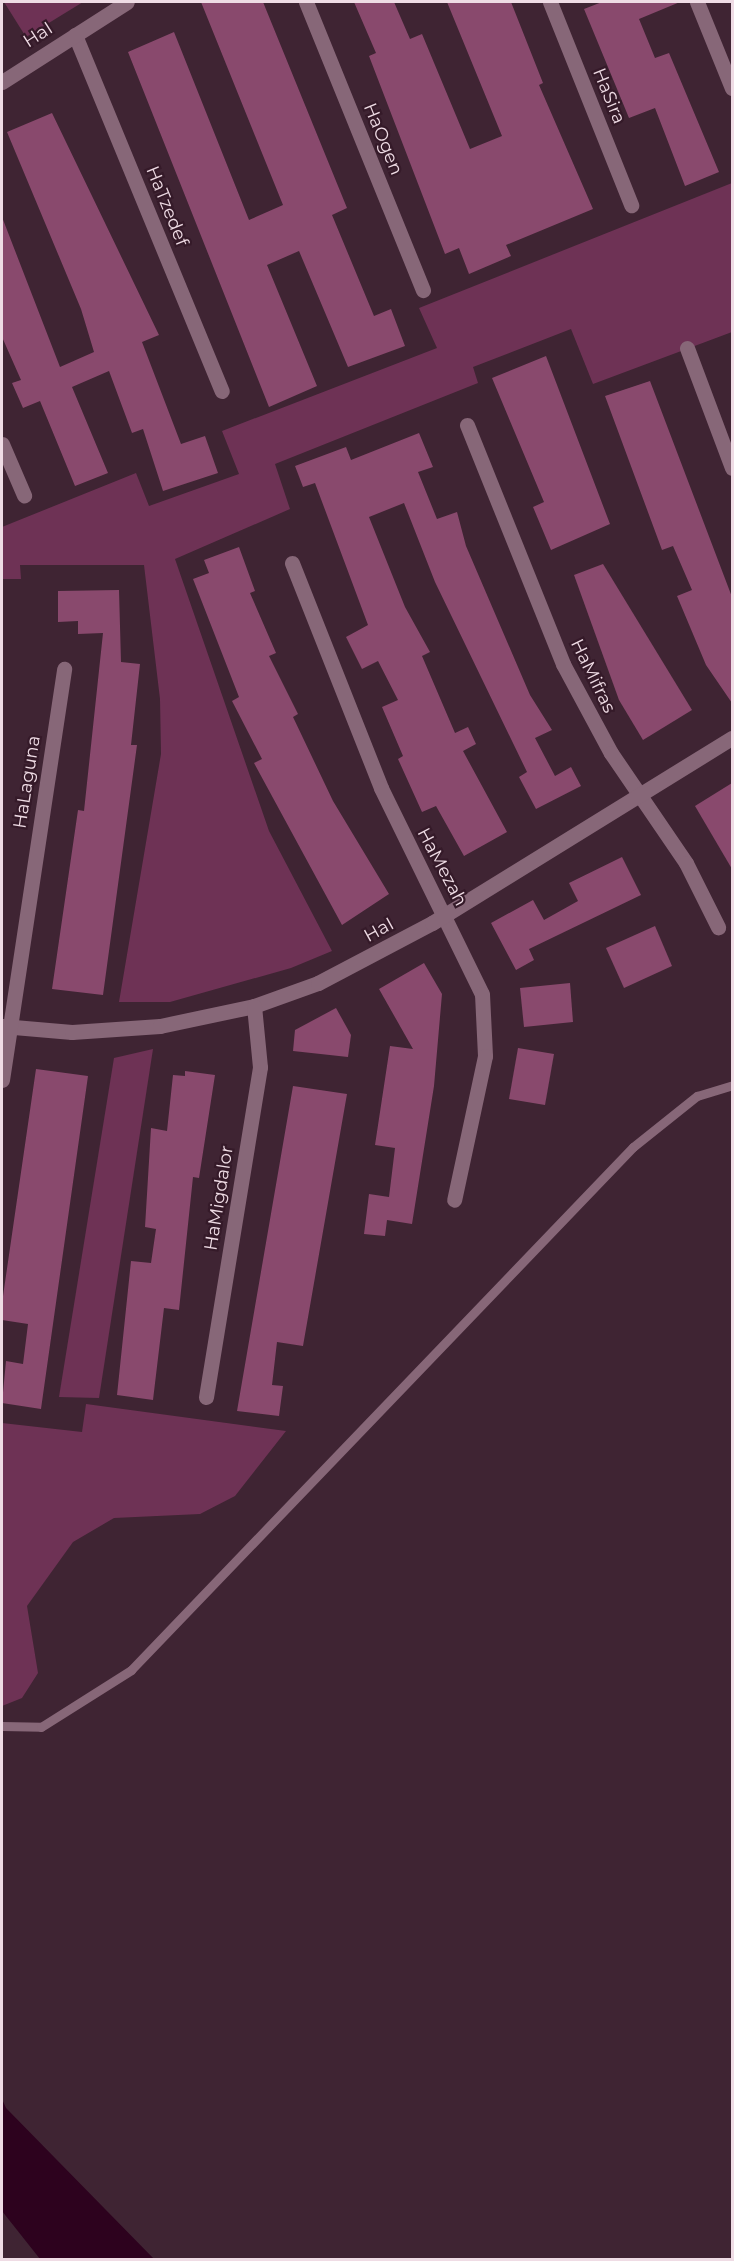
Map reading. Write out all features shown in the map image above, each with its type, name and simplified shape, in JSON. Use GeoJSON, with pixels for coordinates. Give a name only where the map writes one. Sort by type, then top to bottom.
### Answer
{"type":"FeatureCollection","features":[{"type":"Feature","properties":{"kind":"street","name":"HaI"},"geometry":{"type":"LineString","coordinates":[[2,82],[127,2]]}},
{"type":"Feature","properties":{"kind":"street","name":"HaOgen"},"geometry":{"type":"LineString","coordinates":[[306,2],[423,290]]}},
{"type":"Feature","properties":{"kind":"street","name":"HaSira"},"geometry":{"type":"LineString","coordinates":[[550,2],[631,205]]}},
{"type":"Feature","properties":{"kind":"street"},"geometry":{"type":"LineString","coordinates":[[697,2],[732,88]]}},
{"type":"Feature","properties":{"kind":"street","name":"HaTzedef"},"geometry":{"type":"LineString","coordinates":[[75,35],[222,391]]}},
{"type":"Feature","properties":{"kind":"street"},"geometry":{"type":"LineString","coordinates":[[687,348],[732,468]]}},
{"type":"Feature","properties":{"kind":"street","name":"HaMifras"},"geometry":{"type":"LineString","coordinates":[[467,425],[563,664],[640,795],[686,863],[718,927]]}},
{"type":"Feature","properties":{"kind":"street"},"geometry":{"type":"LineString","coordinates":[[2,444],[24,495]]}},
{"type":"Feature","properties":{"kind":"street","name":"HaMezah"},"geometry":{"type":"LineString","coordinates":[[292,563],[381,788],[471,961],[487,1024],[454,1200]]}},
{"type":"Feature","properties":{"kind":"street","name":"HaLaguna"},"geometry":{"type":"LineString","coordinates":[[2,1080],[6,1026],[64,669]]}},
{"type":"Feature","properties":{"kind":"street","name":"HaI"},"geometry":{"type":"LineString","coordinates":[[6,1026],[112,1031],[254,1006],[318,983],[446,915],[732,738]]}},
{"type":"Feature","properties":{"kind":"street","name":"HaMigdalor"},"geometry":{"type":"LineString","coordinates":[[206,1397],[260,1067],[254,1006]]}},
{"type":"Feature","properties":{"kind":"lane"},"geometry":{"type":"LineString","coordinates":[[2,1726],[41,1727],[131,1671],[633,1147],[697,1096],[732,1084]]}},
{"type":"Feature","properties":{"kind":"shaded area"},"geometry":{"type":"Polygon","coordinates":[[[4,2],[83,2],[26,37],[4,2]]]}},
{"type":"Feature","properties":{"kind":"shaded area"},"geometry":{"type":"Polygon","coordinates":[[[732,183],[732,332],[593,384],[571,329],[473,367],[478,383],[275,464],[290,509],[175,559],[269,831],[332,951],[291,968],[170,1002],[119,1002],[161,754],[160,699],[144,565],[20,565],[21,579],[2,579],[2,527],[136,473],[149,506],[239,474],[222,431],[437,348],[419,308],[732,183]]]}},
{"type":"Feature","properties":{"kind":"shaded area"},"geometry":{"type":"Polygon","coordinates":[[[153,1049],[99,1398],[59,1397],[114,1058],[153,1049]]]}},
{"type":"Feature","properties":{"kind":"shaded area"},"geometry":{"type":"Polygon","coordinates":[[[86,1404],[286,1431],[235,1496],[200,1514],[114,1518],[73,1542],[27,1606],[38,1673],[22,1698],[2,1706],[2,1423],[82,1432],[86,1404]]]}},
{"type":"Feature","properties":{"kind":"shaded area"},"geometry":{"type":"Polygon","coordinates":[[[2,2099],[6,2108],[154,2259],[40,2259],[2,2211],[2,2099]]]}},
{"type":"Feature","properties":{"kind":"building"},"geometry":{"type":"Polygon","coordinates":[[[201,2],[263,2],[347,208],[332,215],[374,316],[391,309],[405,346],[348,367],[299,251],[267,265],[317,386],[269,407],[128,52],[174,32],[249,220],[283,205],[201,2]]]}},
{"type":"Feature","properties":{"kind":"building"},"geometry":{"type":"Polygon","coordinates":[[[354,2],[394,2],[410,39],[422,34],[470,149],[502,136],[447,2],[511,2],[543,83],[539,85],[593,209],[506,245],[511,256],[469,274],[459,248],[445,254],[369,56],[376,53],[354,2]]]}},
{"type":"Feature","properties":{"kind":"building"},"geometry":{"type":"Polygon","coordinates":[[[602,2],[680,2],[639,19],[655,58],[669,53],[719,172],[685,186],[655,108],[629,118],[584,9],[602,2]]]}},
{"type":"Feature","properties":{"kind":"building"},"geometry":{"type":"Polygon","coordinates":[[[52,113],[159,335],[142,342],[181,444],[205,436],[218,473],[163,491],[143,429],[132,433],[109,371],[72,387],[108,473],[75,486],[40,401],[23,408],[12,383],[21,380],[2,337],[2,217],[60,367],[94,352],[81,309],[7,132],[52,113]]]}},
{"type":"Feature","properties":{"kind":"building"},"geometry":{"type":"Polygon","coordinates":[[[546,356],[610,524],[551,550],[533,507],[544,502],[492,378],[546,356]]]}},
{"type":"Feature","properties":{"kind":"building"},"geometry":{"type":"Polygon","coordinates":[[[650,381],[732,597],[732,703],[706,665],[677,596],[692,590],[673,546],[662,550],[605,396],[650,381]]]}},
{"type":"Feature","properties":{"kind":"building"},"geometry":{"type":"Polygon","coordinates":[[[419,433],[433,467],[418,472],[437,519],[457,512],[466,546],[530,695],[552,730],[535,738],[555,776],[571,767],[581,786],[536,809],[519,777],[527,772],[435,582],[404,503],[369,517],[405,607],[430,652],[422,656],[455,733],[468,727],[476,744],[463,751],[507,832],[464,856],[436,806],[422,812],[398,759],[403,756],[382,707],[398,700],[378,661],[362,669],[346,637],[368,625],[315,483],[303,487],[295,466],[346,447],[351,460],[419,433]]]}},
{"type":"Feature","properties":{"kind":"building"},"geometry":{"type":"Polygon","coordinates":[[[239,547],[255,591],[250,593],[276,653],[269,656],[298,714],[293,717],[333,801],[389,894],[342,925],[254,763],[262,759],[232,701],[239,697],[193,579],[209,573],[204,560],[239,547]]]}},
{"type":"Feature","properties":{"kind":"building"},"geometry":{"type":"Polygon","coordinates":[[[603,564],[692,710],[643,740],[619,700],[574,575],[603,564]]]}},
{"type":"Feature","properties":{"kind":"building"},"geometry":{"type":"Polygon","coordinates":[[[119,590],[121,662],[140,664],[131,745],[137,745],[103,995],[52,989],[78,810],[84,811],[103,633],[78,634],[78,621],[58,622],[58,591],[119,590]]]}},
{"type":"Feature","properties":{"kind":"building"},"geometry":{"type":"Polygon","coordinates":[[[732,783],[732,869],[695,806],[732,783]]]}},
{"type":"Feature","properties":{"kind":"building"},"geometry":{"type":"Polygon","coordinates":[[[622,857],[641,895],[529,949],[534,960],[516,970],[491,923],[533,900],[544,920],[578,901],[569,883],[622,857]]]}},
{"type":"Feature","properties":{"kind":"building"},"geometry":{"type":"Polygon","coordinates":[[[655,926],[672,966],[624,988],[606,948],[655,926]]]}},
{"type":"Feature","properties":{"kind":"building"},"geometry":{"type":"Polygon","coordinates":[[[424,963],[442,994],[434,1086],[412,1224],[387,1220],[385,1236],[364,1234],[369,1194],[389,1197],[395,1148],[375,1145],[390,1046],[413,1049],[379,989],[424,963]]]}},
{"type":"Feature","properties":{"kind":"building"},"geometry":{"type":"Polygon","coordinates":[[[570,983],[573,1022],[524,1027],[520,988],[570,983]]]}},
{"type":"Feature","properties":{"kind":"building"},"geometry":{"type":"Polygon","coordinates":[[[336,1008],[351,1035],[348,1057],[293,1051],[295,1030],[336,1008]]]}},
{"type":"Feature","properties":{"kind":"building"},"geometry":{"type":"Polygon","coordinates":[[[518,1048],[554,1054],[545,1105],[509,1099],[518,1048]]]}},
{"type":"Feature","properties":{"kind":"building"},"geometry":{"type":"Polygon","coordinates":[[[36,1069],[88,1076],[41,1409],[2,1403],[6,1361],[23,1364],[28,1324],[2,1320],[2,1303],[36,1069]]]}},
{"type":"Feature","properties":{"kind":"building"},"geometry":{"type":"Polygon","coordinates":[[[185,1071],[215,1075],[199,1178],[193,1177],[179,1310],[164,1308],[153,1400],[117,1395],[131,1261],[151,1263],[156,1229],[145,1227],[151,1128],[167,1131],[173,1075],[185,1076],[185,1071]]]}},
{"type":"Feature","properties":{"kind":"building"},"geometry":{"type":"Polygon","coordinates":[[[293,1086],[347,1094],[303,1346],[277,1342],[272,1385],[283,1386],[279,1416],[237,1411],[293,1086]]]}}]}
